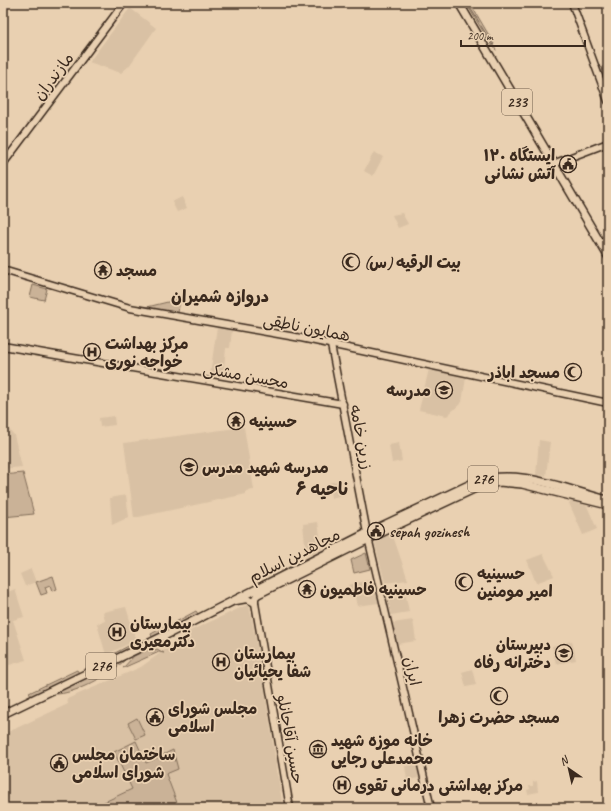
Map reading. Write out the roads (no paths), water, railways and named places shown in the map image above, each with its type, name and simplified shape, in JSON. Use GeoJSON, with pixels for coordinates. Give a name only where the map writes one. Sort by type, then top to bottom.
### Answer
{"type":"FeatureCollection","features":[{"type":"Feature","properties":{"kind":"main road","name":"مازندران"},"geometry":{"type":"LineString","coordinates":[[3,164],[124,3]]}},
{"type":"Feature","properties":{"kind":"main road","name":"233"},"geometry":{"type":"LineString","coordinates":[[459,3],[608,247]]}},
{"type":"Feature","properties":{"kind":"main road","name":"233"},"geometry":{"type":"LineString","coordinates":[[464,3],[608,256]]}},
{"type":"Feature","properties":{"kind":"main road"},"geometry":{"type":"LineString","coordinates":[[572,3],[608,101]]}},
{"type":"Feature","properties":{"kind":"main road"},"geometry":{"type":"LineString","coordinates":[[556,163],[608,144]]}},
{"type":"Feature","properties":{"kind":"main road","name":"همایون ناطقی"},"geometry":{"type":"LineString","coordinates":[[3,270],[130,308],[331,345],[608,403]]}},
{"type":"Feature","properties":{"kind":"main road","name":"زرین خامه"},"geometry":{"type":"LineString","coordinates":[[331,345],[368,536]]}},
{"type":"Feature","properties":{"kind":"main road","name":"محسن مشکی"},"geometry":{"type":"LineString","coordinates":[[3,346],[343,404]]}},
{"type":"Feature","properties":{"kind":"main road","name":"مجاهدین اسلام"},"geometry":{"type":"LineString","coordinates":[[258,594],[463,486],[493,477],[514,477],[530,480],[608,500]]}},
{"type":"Feature","properties":{"kind":"main road","name":"مجاهدین اسلام"},"geometry":{"type":"LineString","coordinates":[[3,714],[368,536],[464,492],[494,483],[522,484],[608,505]]}},
{"type":"Feature","properties":{"kind":"main road","name":"ایران"},"geometry":{"type":"LineString","coordinates":[[368,536],[431,808]]}},
{"type":"Feature","properties":{"kind":"main road"},"geometry":{"type":"LineString","coordinates":[[230,603],[247,599],[255,603],[255,598],[258,594]]}},
{"type":"Feature","properties":{"kind":"main road","name":"حسین آقاجانلو"},"geometry":{"type":"LineString","coordinates":[[255,603],[290,808]]}},
{"type":"Feature","properties":{"kind":"waterway"},"geometry":{"type":"LineString","coordinates":[[467,3],[479,22]]}},
{"type":"Feature","properties":{"kind":"waterway"},"geometry":{"type":"LineString","coordinates":[[481,26],[496,50]]}},
{"type":"Feature","properties":{"kind":"place","name":"ایستگاه ۱۲۰ آتش نشانی"},"geometry":{"type":"Point","coordinates":[568,164]}},
{"type":"Feature","properties":{"kind":"place","name":"بیت الرقیه (س)"},"geometry":{"type":"Point","coordinates":[351,262]}},
{"type":"Feature","properties":{"kind":"place","name":"مسجد"},"geometry":{"type":"Point","coordinates":[103,270]}},
{"type":"Feature","properties":{"kind":"place","name":"مرکز بهداشت خواجه نوری"},"geometry":{"type":"Point","coordinates":[92,352]}},
{"type":"Feature","properties":{"kind":"place","name":"مسجد اباذر"},"geometry":{"type":"Point","coordinates":[573,372]}},
{"type":"Feature","properties":{"kind":"place","name":"مدرسه"},"geometry":{"type":"Point","coordinates":[444,390]}},
{"type":"Feature","properties":{"kind":"place","name":"حسینیه"},"geometry":{"type":"Point","coordinates":[236,421]}},
{"type":"Feature","properties":{"kind":"place","name":"مدرسه شهید مدرس"},"geometry":{"type":"Point","coordinates":[189,467]}},
{"type":"Feature","properties":{"kind":"place","name":"sepah gozinesh"},"geometry":{"type":"Point","coordinates":[376,531]}},
{"type":"Feature","properties":{"kind":"place","name":"حسینیه امیر مومنین"},"geometry":{"type":"Point","coordinates":[464,582]}},
{"type":"Feature","properties":{"kind":"place","name":"حسینیه فاطمیون"},"geometry":{"type":"Point","coordinates":[307,589]}},
{"type":"Feature","properties":{"kind":"place","name":"بیمارستان دکترمعیری"},"geometry":{"type":"Point","coordinates":[117,632]}},
{"type":"Feature","properties":{"kind":"place","name":"دبیرستان دخترانه رفاه"},"geometry":{"type":"Point","coordinates":[564,653]}},
{"type":"Feature","properties":{"kind":"place","name":"بیمارستان شفا یحیائیان"},"geometry":{"type":"Point","coordinates":[221,662]}},
{"type":"Feature","properties":{"kind":"place","name":"مسجد حضرت زهرا"},"geometry":{"type":"Point","coordinates":[499,696]}},
{"type":"Feature","properties":{"kind":"place","name":"مجلس شورای اسلامی"},"geometry":{"type":"Point","coordinates":[155,717]}},
{"type":"Feature","properties":{"kind":"place","name":"خانه موزه شهید محمدعلی رجایی"},"geometry":{"type":"Point","coordinates":[318,749]}},
{"type":"Feature","properties":{"kind":"place","name":"ساختمان مجلس شورای اسلامی"},"geometry":{"type":"Point","coordinates":[59,763]}},
{"type":"Feature","properties":{"kind":"place","name":"مرکز بهداشتی درمانی تقوی"},"geometry":{"type":"Point","coordinates":[342,785]}},
{"type":"Feature","properties":{"kind":"district","name":"دروازه شمیران"},"geometry":{"type":"Point","coordinates":[220,296]}},
{"type":"Feature","properties":{"kind":"district","name":"ناحیه ۶"},"geometry":{"type":"Point","coordinates":[322,489]}}]}
